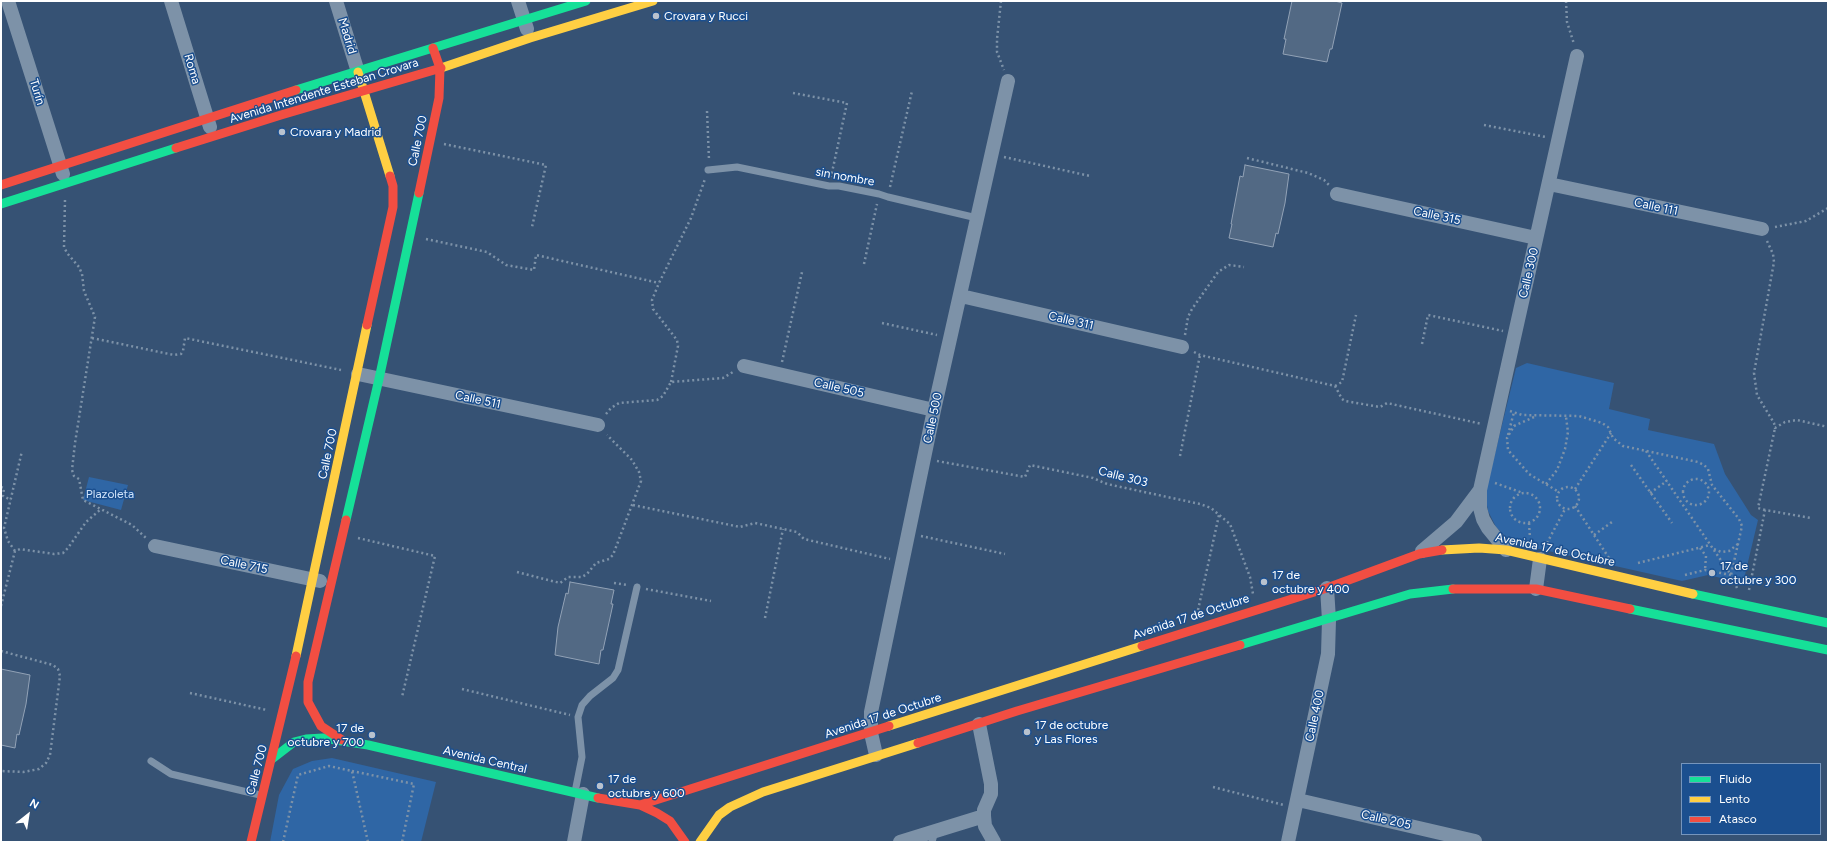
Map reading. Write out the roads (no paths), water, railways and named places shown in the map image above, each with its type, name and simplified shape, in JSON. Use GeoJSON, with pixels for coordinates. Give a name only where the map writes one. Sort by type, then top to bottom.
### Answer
{"type":"FeatureCollection","features":[{"type":"Feature","properties":{"kind":"main road","name":"Avenida Intendente Esteban Crovara"},"geometry":{"type":"LineString","coordinates":[[1,185],[208,118],[586,1]]}},
{"type":"Feature","properties":{"kind":"main road","name":"Avenida Intendente Esteban Crovara"},"geometry":{"type":"LineString","coordinates":[[1,204],[363,90],[440,68],[530,38],[654,1]]}},
{"type":"Feature","properties":{"kind":"main road","name":"Calle 700"},"geometry":{"type":"LineString","coordinates":[[342,740],[321,726],[308,702],[307,691],[379,378],[439,98],[440,68],[433,48]]}},
{"type":"Feature","properties":{"kind":"main road","name":"Calle 700"},"geometry":{"type":"LineString","coordinates":[[251,842],[272,760],[313,579],[393,207],[393,186],[358,72]]}},
{"type":"Feature","properties":{"kind":"main road","name":"Avenida 17 de Octubre"},"geometry":{"type":"LineString","coordinates":[[640,805],[1256,609],[1327,588],[1419,554],[1458,548],[1543,553],[1746,606],[1828,623]]}},
{"type":"Feature","properties":{"kind":"main road"},"geometry":{"type":"LineString","coordinates":[[700,842],[719,815],[747,798],[876,755],[980,724],[1025,708],[1329,620],[1410,594],[1464,588],[1536,589],[1828,650]]}},
{"type":"Feature","properties":{"kind":"main road","name":"Avenida Central"},"geometry":{"type":"LineString","coordinates":[[272,760],[288,745],[306,739],[342,740],[579,793],[640,805],[658,812],[670,821],[685,842]]}},
{"type":"Feature","properties":{"kind":"street","name":"Turín"},"geometry":{"type":"LineString","coordinates":[[8,1],[66,183]]}},
{"type":"Feature","properties":{"kind":"street","name":"Roma"},"geometry":{"type":"LineString","coordinates":[[171,1],[213,137]]}},
{"type":"Feature","properties":{"kind":"street","name":"Madrid"},"geometry":{"type":"LineString","coordinates":[[336,1],[358,72]]}},
{"type":"Feature","properties":{"kind":"street"},"geometry":{"type":"LineString","coordinates":[[518,1],[530,38]]}},
{"type":"Feature","properties":{"kind":"street","name":"Calle 300"},"geometry":{"type":"LineString","coordinates":[[1487,489],[1494,426],[1536,238],[1550,184],[1577,56]]}},
{"type":"Feature","properties":{"kind":"street","name":"Calle 500"},"geometry":{"type":"LineString","coordinates":[[876,755],[870,733],[871,712],[934,410],[961,296],[1008,82]]}},
{"type":"Feature","properties":{"kind":"street","name":"Calle 111"},"geometry":{"type":"LineString","coordinates":[[1550,184],[1762,229]]}},
{"type":"Feature","properties":{"kind":"street","name":"Calle 315"},"geometry":{"type":"LineString","coordinates":[[1337,194],[1536,238]]}},
{"type":"Feature","properties":{"kind":"street","name":"Calle 311"},"geometry":{"type":"LineString","coordinates":[[961,296],[1182,347]]}},
{"type":"Feature","properties":{"kind":"street","name":"Calle 505"},"geometry":{"type":"LineString","coordinates":[[744,366],[934,410]]}},
{"type":"Feature","properties":{"kind":"street","name":"Calle 511"},"geometry":{"type":"LineString","coordinates":[[358,374],[598,425]]}},
{"type":"Feature","properties":{"kind":"street"},"geometry":{"type":"LineString","coordinates":[[1487,489],[1480,508],[1483,519],[1488,528],[1506,550]]}},
{"type":"Feature","properties":{"kind":"street"},"geometry":{"type":"LineString","coordinates":[[1419,554],[1456,522],[1487,489]]}},
{"type":"Feature","properties":{"kind":"street","name":"Calle 715"},"geometry":{"type":"LineString","coordinates":[[155,546],[332,583]]}},
{"type":"Feature","properties":{"kind":"street"},"geometry":{"type":"LineString","coordinates":[[1536,589],[1543,553]]}},
{"type":"Feature","properties":{"kind":"street","name":"Calle 400"},"geometry":{"type":"LineString","coordinates":[[1288,842],[1328,654],[1329,620],[1327,588]]}},
{"type":"Feature","properties":{"kind":"street"},"geometry":{"type":"LineString","coordinates":[[980,724],[991,784],[991,794],[984,810],[985,826],[994,842]]}},
{"type":"Feature","properties":{"kind":"street"},"geometry":{"type":"LineString","coordinates":[[574,842],[579,793]]}},
{"type":"Feature","properties":{"kind":"street","name":"Calle 205"},"geometry":{"type":"LineString","coordinates":[[1297,804],[1475,841]]}},
{"type":"Feature","properties":{"kind":"street"},"geometry":{"type":"LineString","coordinates":[[900,842],[934,837],[984,816]]}},
{"type":"Feature","properties":{"kind":"lane","name":"sin nombre"},"geometry":{"type":"LineString","coordinates":[[708,170],[737,167],[829,186],[839,186],[879,194],[888,198],[977,218]]}},
{"type":"Feature","properties":{"kind":"lane"},"geometry":{"type":"LineString","coordinates":[[579,793],[582,757],[578,717],[582,705],[590,696],[613,678],[618,670],[637,587]]}},
{"type":"Feature","properties":{"kind":"lane"},"geometry":{"type":"LineString","coordinates":[[151,762],[171,774],[262,796]]}},
{"type":"Feature","properties":{"kind":"place","name":"Crovara y Rucci"},"geometry":{"type":"Point","coordinates":[656,16]}},
{"type":"Feature","properties":{"kind":"place","name":"Crovara y Madrid"},"geometry":{"type":"Point","coordinates":[282,132]}},
{"type":"Feature","properties":{"kind":"place","name":"17 de octubre y 300"},"geometry":{"type":"Point","coordinates":[1712,573]}},
{"type":"Feature","properties":{"kind":"place","name":"17 de octubre y 400"},"geometry":{"type":"Point","coordinates":[1264,582]}},
{"type":"Feature","properties":{"kind":"place","name":"17 de octubre y Las Flores"},"geometry":{"type":"Point","coordinates":[1027,732]}},
{"type":"Feature","properties":{"kind":"place","name":"17 de octubre y 700"},"geometry":{"type":"Point","coordinates":[372,735]}},
{"type":"Feature","properties":{"kind":"place","name":"17 de octubre y 600"},"geometry":{"type":"Point","coordinates":[600,786]}},
{"type":"Feature","properties":{"kind":"park label","name":"Plazoleta"},"geometry":{"type":"Point","coordinates":[110,494]}}]}
